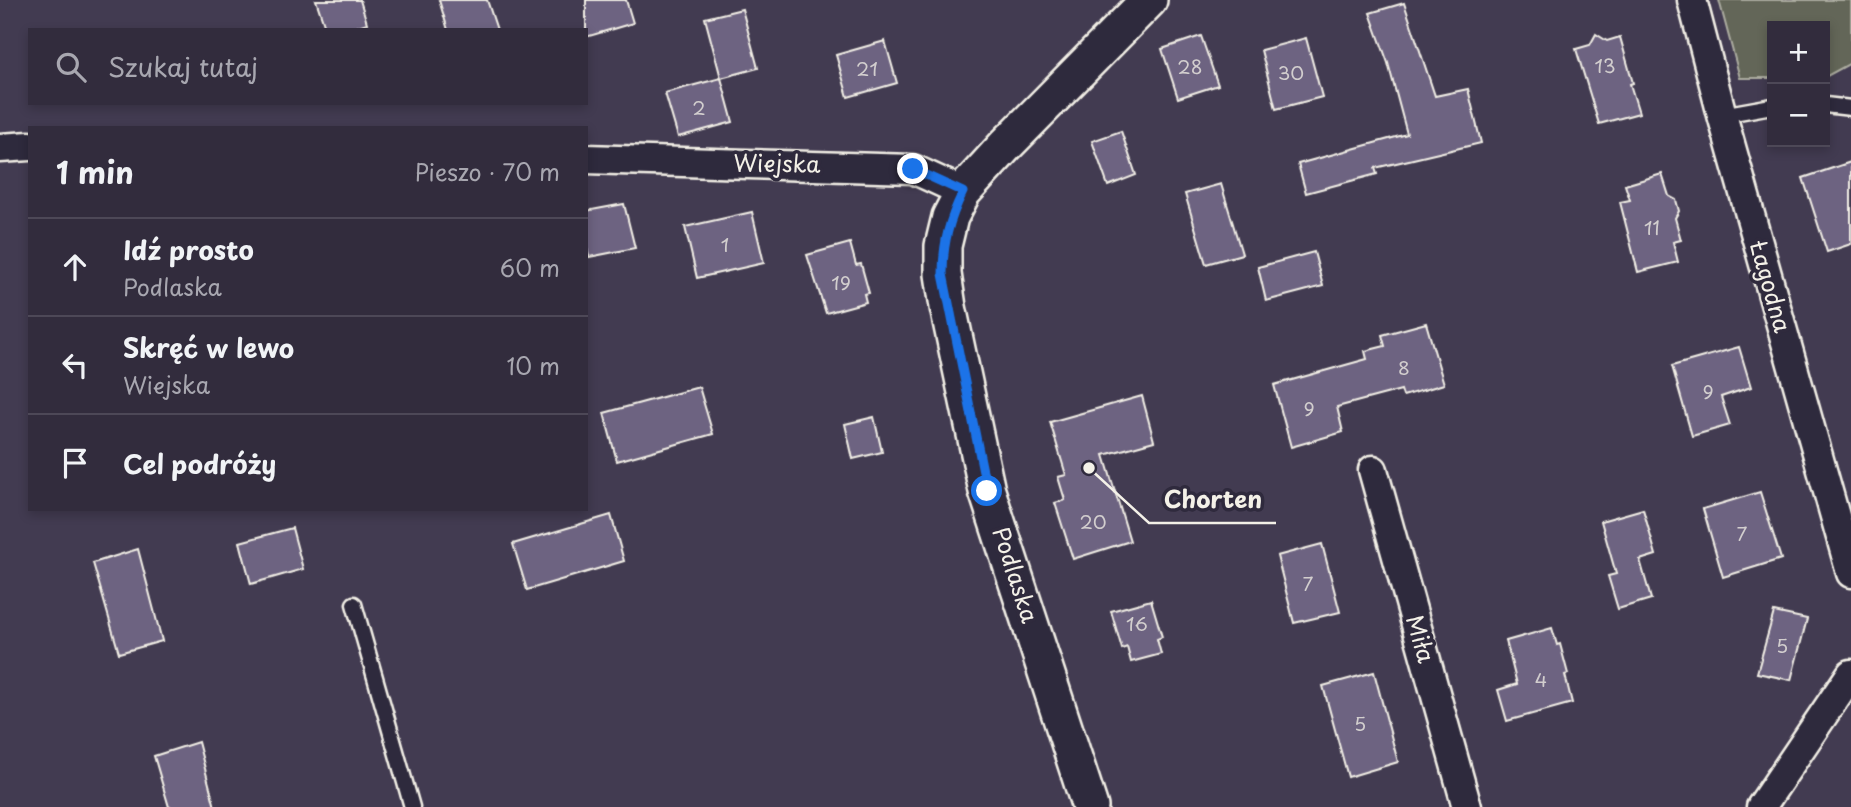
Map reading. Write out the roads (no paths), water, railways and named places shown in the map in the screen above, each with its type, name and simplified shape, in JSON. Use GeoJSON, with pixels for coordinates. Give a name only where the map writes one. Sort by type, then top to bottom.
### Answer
{"type":"FeatureCollection","features":[{"type":"Feature","properties":{"kind":"street","name":"Podlaska"},"geometry":{"type":"LineString","coordinates":[[1090,807],[987,491],[948,307],[943,274],[943,246],[950,217],[963,192],[1149,0]]}},
{"type":"Feature","properties":{"kind":"street","name":"Łagodna"},"geometry":{"type":"LineString","coordinates":[[1692,0],[1722,116],[1851,573]]}},
{"type":"Feature","properties":{"kind":"street"},"geometry":{"type":"LineString","coordinates":[[0,148],[28,146]]}},
{"type":"Feature","properties":{"kind":"street","name":"Wiejska"},"geometry":{"type":"LineString","coordinates":[[588,159],[913,169],[963,192]]}},
{"type":"Feature","properties":{"kind":"street","name":"Miła"},"geometry":{"type":"LineString","coordinates":[[1373,470],[1467,807]]}},
{"type":"Feature","properties":{"kind":"street"},"geometry":{"type":"LineString","coordinates":[[1761,807],[1851,674]]}},
{"type":"Feature","properties":{"kind":"lane"},"geometry":{"type":"LineString","coordinates":[[1830,106],[1851,108]]}},
{"type":"Feature","properties":{"kind":"lane"},"geometry":{"type":"LineString","coordinates":[[1722,116],[1767,107]]}},
{"type":"Feature","properties":{"kind":"lane"},"geometry":{"type":"LineString","coordinates":[[354,604],[412,807]]}},
{"type":"Feature","properties":{"kind":"place","name":"Chorten"},"geometry":{"type":"Point","coordinates":[1089,468]}}]}
